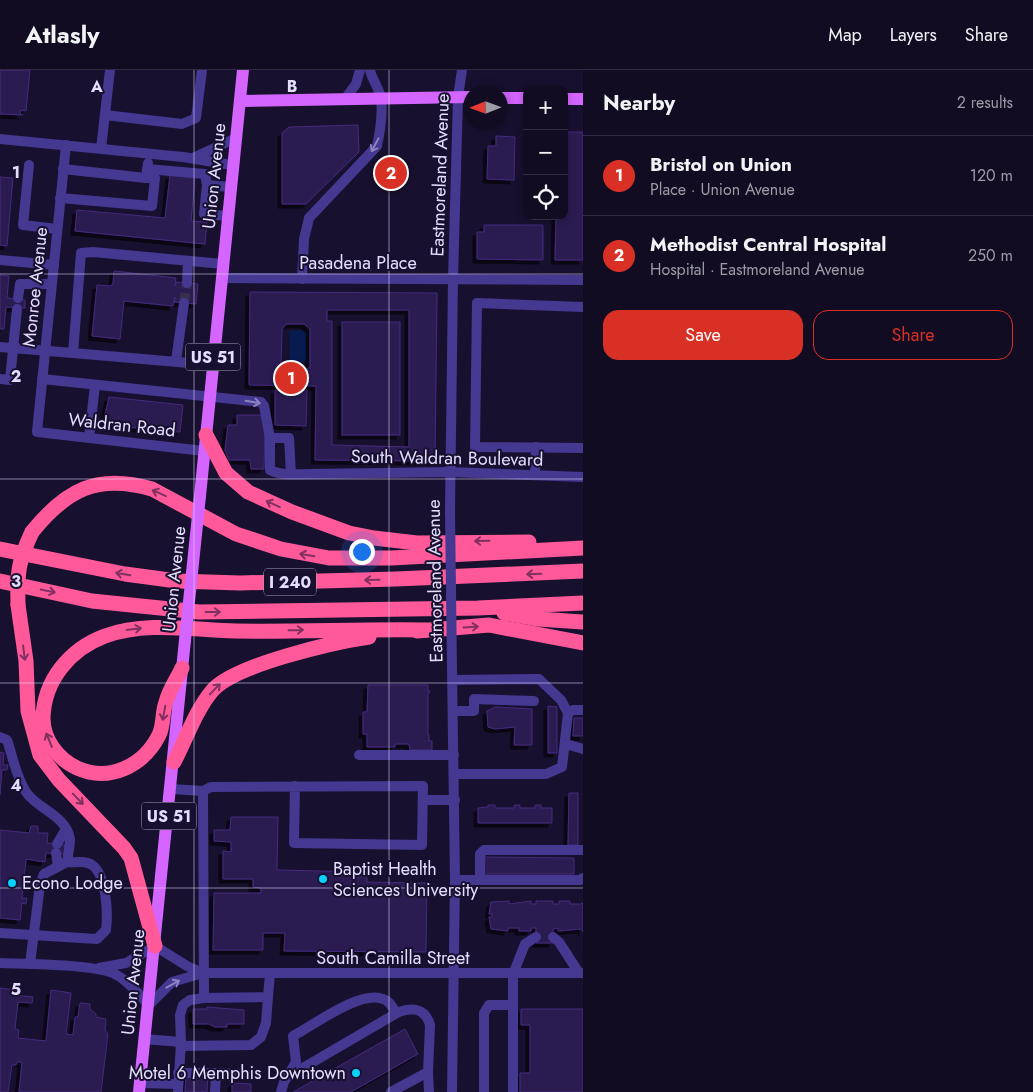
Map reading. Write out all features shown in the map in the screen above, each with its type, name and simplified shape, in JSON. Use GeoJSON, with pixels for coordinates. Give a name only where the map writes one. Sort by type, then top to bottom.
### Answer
{"type":"FeatureCollection","features":[{"type":"Feature","properties":{"kind":"highway"},"geometry":{"type":"LineString","coordinates":[[205,443],[226,473],[248,492],[298,515],[349,533],[417,543],[498,541],[583,546]]}},
{"type":"Feature","properties":{"kind":"highway"},"geometry":{"type":"LineString","coordinates":[[155,946],[131,858],[124,848],[58,780],[40,755],[28,711],[26,661],[18,605],[19,566],[32,532],[49,510],[62,499],[87,486],[109,483],[152,489],[236,534],[281,549],[319,557],[352,559],[391,558],[583,546]]}},
{"type":"Feature","properties":{"kind":"highway","name":"I 240"},"geometry":{"type":"LineString","coordinates":[[0,549],[125,574],[177,581],[240,583],[386,580],[583,571]]}},
{"type":"Feature","properties":{"kind":"highway","name":"I 240"},"geometry":{"type":"LineString","coordinates":[[0,581],[92,600],[199,612],[478,608],[583,603]]}},
{"type":"Feature","properties":{"kind":"highway"},"geometry":{"type":"LineString","coordinates":[[478,608],[538,619],[583,622]]}},
{"type":"Feature","properties":{"kind":"highway"},"geometry":{"type":"LineString","coordinates":[[174,762],[211,692],[225,680],[327,644],[425,630],[488,625],[583,643]]}},
{"type":"Feature","properties":{"kind":"highway"},"geometry":{"type":"LineString","coordinates":[[182,668],[166,701],[160,734],[144,756],[135,764],[114,772],[82,770],[63,760],[52,748],[43,724],[43,718],[45,699],[53,678],[80,650],[93,641],[117,632],[141,628],[239,631],[425,630]]}},
{"type":"Feature","properties":{"kind":"main road","name":"Union Avenue"},"geometry":{"type":"LineString","coordinates":[[140,1088],[243,70]]}},
{"type":"Feature","properties":{"kind":"main road"},"geometry":{"type":"LineString","coordinates":[[240,101],[463,97]]}},
{"type":"Feature","properties":{"kind":"main road"},"geometry":{"type":"LineString","coordinates":[[508,98],[523,98]]}},
{"type":"Feature","properties":{"kind":"main road"},"geometry":{"type":"LineString","coordinates":[[568,99],[583,99]]}},
{"type":"Feature","properties":{"kind":"street"},"geometry":{"type":"LineString","coordinates":[[101,149],[110,70]]}},
{"type":"Feature","properties":{"kind":"street"},"geometry":{"type":"LineString","coordinates":[[105,115],[182,124],[196,118],[202,70]]}},
{"type":"Feature","properties":{"kind":"street"},"geometry":{"type":"LineString","coordinates":[[345,99],[356,84],[360,70]]}},
{"type":"Feature","properties":{"kind":"street"},"geometry":{"type":"LineString","coordinates":[[302,279],[304,239],[308,218],[377,146],[380,133],[381,98],[370,70]]}},
{"type":"Feature","properties":{"kind":"street","name":"Eastmoreland Avenue"},"geometry":{"type":"LineString","coordinates":[[462,70],[463,85]]}},
{"type":"Feature","properties":{"kind":"street","name":"Eastmoreland Avenue"},"geometry":{"type":"LineString","coordinates":[[452,1092],[455,774],[450,510],[452,280],[463,112]]}},
{"type":"Feature","properties":{"kind":"street"},"geometry":{"type":"LineString","coordinates":[[182,172],[188,157],[236,138]]}},
{"type":"Feature","properties":{"kind":"street"},"geometry":{"type":"LineString","coordinates":[[0,139],[188,157],[232,165]]}},
{"type":"Feature","properties":{"kind":"street","name":"Monroe Avenue"},"geometry":{"type":"LineString","coordinates":[[37,432],[66,145]]}},
{"type":"Feature","properties":{"kind":"street"},"geometry":{"type":"LineString","coordinates":[[147,173],[149,153]]}},
{"type":"Feature","properties":{"kind":"street"},"geometry":{"type":"LineString","coordinates":[[29,165],[22,225],[57,229]]}},
{"type":"Feature","properties":{"kind":"street"},"geometry":{"type":"LineString","coordinates":[[63,169],[205,174],[207,185],[204,214],[228,216]]}},
{"type":"Feature","properties":{"kind":"street"},"geometry":{"type":"LineString","coordinates":[[60,198],[152,206],[155,178],[147,173]]}},
{"type":"Feature","properties":{"kind":"street"},"geometry":{"type":"LineString","coordinates":[[207,185],[230,187]]}},
{"type":"Feature","properties":{"kind":"street"},"geometry":{"type":"LineString","coordinates":[[73,353],[81,253],[93,252],[223,264]]}},
{"type":"Feature","properties":{"kind":"street"},"geometry":{"type":"LineString","coordinates":[[0,260],[54,266]]}},
{"type":"Feature","properties":{"kind":"street"},"geometry":{"type":"LineString","coordinates":[[187,283],[188,261]]}},
{"type":"Feature","properties":{"kind":"street","name":"Pasadena Place"},"geometry":{"type":"LineString","coordinates":[[222,278],[583,280]]}},
{"type":"Feature","properties":{"kind":"street"},"geometry":{"type":"LineString","coordinates":[[18,298],[20,284],[52,284]]}},
{"type":"Feature","properties":{"kind":"street"},"geometry":{"type":"LineString","coordinates":[[176,361],[184,303]]}},
{"type":"Feature","properties":{"kind":"street"},"geometry":{"type":"LineString","coordinates":[[583,307],[477,303],[475,447],[583,448]]}},
{"type":"Feature","properties":{"kind":"street"},"geometry":{"type":"LineString","coordinates":[[0,379],[10,380],[17,309]]}},
{"type":"Feature","properties":{"kind":"street"},"geometry":{"type":"LineString","coordinates":[[0,348],[212,365]]}},
{"type":"Feature","properties":{"kind":"street"},"geometry":{"type":"LineString","coordinates":[[42,379],[261,402],[264,406],[270,438],[289,438],[291,474]]}},
{"type":"Feature","properties":{"kind":"street"},"geometry":{"type":"LineString","coordinates":[[89,438],[95,385]]}},
{"type":"Feature","properties":{"kind":"street","name":"Waldran Road"},"geometry":{"type":"LineString","coordinates":[[37,432],[89,438],[205,443]]}},
{"type":"Feature","properties":{"kind":"street","name":"South Waldran Boulevard"},"geometry":{"type":"LineString","coordinates":[[270,438],[270,470],[277,474],[450,472],[583,477]]}},
{"type":"Feature","properties":{"kind":"street"},"geometry":{"type":"LineString","coordinates":[[535,475],[536,447]]}},
{"type":"Feature","properties":{"kind":"street"},"geometry":{"type":"LineString","coordinates":[[452,675],[539,679],[561,700],[568,713],[562,767],[546,774],[455,774]]}},
{"type":"Feature","properties":{"kind":"street"},"geometry":{"type":"LineString","coordinates":[[453,711],[474,711],[474,699],[534,700]]}},
{"type":"Feature","properties":{"kind":"street"},"geometry":{"type":"LineString","coordinates":[[568,713],[573,710],[583,710]]}},
{"type":"Feature","properties":{"kind":"street"},"geometry":{"type":"LineString","coordinates":[[0,737],[7,740],[17,774],[32,801],[53,813],[66,829],[70,839],[62,864]]}},
{"type":"Feature","properties":{"kind":"street"},"geometry":{"type":"LineString","coordinates":[[566,744],[583,748]]}},
{"type":"Feature","properties":{"kind":"street"},"geometry":{"type":"LineString","coordinates":[[359,755],[454,755]]}},
{"type":"Feature","properties":{"kind":"street"},"geometry":{"type":"LineString","coordinates":[[171,789],[202,791],[211,787],[294,786],[423,786],[422,846],[294,843],[294,786]]}},
{"type":"Feature","properties":{"kind":"street"},"geometry":{"type":"LineString","coordinates":[[202,791],[204,998]]}},
{"type":"Feature","properties":{"kind":"street"},"geometry":{"type":"LineString","coordinates":[[423,800],[455,800]]}},
{"type":"Feature","properties":{"kind":"street"},"geometry":{"type":"LineString","coordinates":[[62,864],[57,849],[66,829]]}},
{"type":"Feature","properties":{"kind":"street"},"geometry":{"type":"LineString","coordinates":[[480,880],[480,854],[484,850],[583,850]]}},
{"type":"Feature","properties":{"kind":"street"},"geometry":{"type":"LineString","coordinates":[[0,933],[33,935],[97,939],[106,930],[107,910],[104,889],[97,870],[88,863],[62,864],[44,874],[40,886],[33,935],[30,964]]}},
{"type":"Feature","properties":{"kind":"street"},"geometry":{"type":"LineString","coordinates":[[455,880],[580,880],[583,878]]}},
{"type":"Feature","properties":{"kind":"street"},"geometry":{"type":"LineString","coordinates":[[513,1092],[513,974],[525,944],[536,937]]}},
{"type":"Feature","properties":{"kind":"street"},"geometry":{"type":"LineString","coordinates":[[553,937],[559,942],[581,973]]}},
{"type":"Feature","properties":{"kind":"street"},"geometry":{"type":"LineString","coordinates":[[96,969],[126,963],[155,946]]}},
{"type":"Feature","properties":{"kind":"street","name":"South Camilla Street"},"geometry":{"type":"LineString","coordinates":[[155,946],[203,973]]}},
{"type":"Feature","properties":{"kind":"street"},"geometry":{"type":"LineString","coordinates":[[0,964],[30,964],[96,969],[115,974],[129,984],[149,1005]]}},
{"type":"Feature","properties":{"kind":"street","name":"South Camilla Street"},"geometry":{"type":"LineString","coordinates":[[149,1005],[172,982],[203,973],[454,975],[581,973]]}},
{"type":"Feature","properties":{"kind":"street"},"geometry":{"type":"LineString","coordinates":[[144,1039],[181,1044],[251,1045],[261,1037],[266,1023],[270,974]]}},
{"type":"Feature","properties":{"kind":"street"},"geometry":{"type":"LineString","coordinates":[[178,1083],[181,1044],[180,1015],[183,1005],[190,1000],[204,998],[268,997]]}},
{"type":"Feature","properties":{"kind":"street"},"geometry":{"type":"LineString","coordinates":[[290,1076],[296,1062],[293,1036],[364,998],[383,998],[397,1013]]}},
{"type":"Feature","properties":{"kind":"street"},"geometry":{"type":"LineString","coordinates":[[484,1092],[484,1013],[490,1005],[513,1005]]}},
{"type":"Feature","properties":{"kind":"street"},"geometry":{"type":"LineString","coordinates":[[281,1092],[284,1082],[290,1076],[407,1009],[418,1010],[428,1018],[430,1025],[428,1092]]}},
{"type":"Feature","properties":{"kind":"street"},"geometry":{"type":"LineString","coordinates":[[391,1092],[428,1072]]}},
{"type":"Feature","properties":{"kind":"street"},"geometry":{"type":"LineString","coordinates":[[140,1088],[178,1083],[216,1073],[246,1074]]}},
{"type":"Feature","properties":{"kind":"street"},"geometry":{"type":"LineString","coordinates":[[215,1092],[216,1073]]}},
{"type":"Feature","properties":{"kind":"water"},"geometry":{"type":"Polygon","coordinates":[[[306,330],[307,362],[290,362],[289,331],[306,330]]]}},
{"type":"Feature","properties":{"kind":"building"},"geometry":{"type":"Polygon","coordinates":[[[0,70],[30,70],[26,111],[21,110],[20,114],[23,115],[0,114],[0,70]]]}},
{"type":"Feature","properties":{"kind":"building"},"geometry":{"type":"Polygon","coordinates":[[[358,125],[359,152],[306,204],[282,204],[282,133],[289,127],[358,125]]]}},
{"type":"Feature","properties":{"kind":"building"},"geometry":{"type":"Polygon","coordinates":[[[568,132],[583,132],[583,260],[555,260],[556,220],[568,220],[568,132]]]}},
{"type":"Feature","properties":{"kind":"building"},"geometry":{"type":"Polygon","coordinates":[[[496,136],[515,137],[514,180],[487,179],[488,146],[496,146],[496,136]]]}},
{"type":"Feature","properties":{"kind":"building"},"geometry":{"type":"Polygon","coordinates":[[[170,175],[195,178],[191,221],[207,222],[205,244],[75,231],[77,210],[165,218],[170,175]]]}},
{"type":"Feature","properties":{"kind":"building"},"geometry":{"type":"Polygon","coordinates":[[[0,177],[13,178],[7,246],[0,245],[0,177]]]}},
{"type":"Feature","properties":{"kind":"building"},"geometry":{"type":"Polygon","coordinates":[[[484,225],[543,225],[543,260],[477,259],[477,232],[484,232],[484,225]]]}},
{"type":"Feature","properties":{"kind":"building"},"geometry":{"type":"Polygon","coordinates":[[[114,271],[176,278],[175,286],[177,282],[198,284],[196,304],[174,302],[175,297],[173,306],[124,301],[120,339],[92,336],[97,285],[110,286],[113,284],[114,271]]]}},
{"type":"Feature","properties":{"kind":"building"},"geometry":{"type":"Polygon","coordinates":[[[0,275],[9,276],[7,298],[25,300],[25,308],[6,307],[4,329],[0,329],[0,275]]]}},
{"type":"Feature","properties":{"kind":"building"},"geometry":{"type":"Polygon","coordinates":[[[250,292],[437,293],[435,461],[315,460],[316,386],[249,385],[250,292]],[[327,310],[327,321],[332,321],[332,445],[409,447],[409,310],[327,310]],[[286,324],[282,329],[281,366],[285,371],[307,370],[310,366],[310,329],[304,324],[286,324]]]}},
{"type":"Feature","properties":{"kind":"building"},"geometry":{"type":"Polygon","coordinates":[[[342,322],[400,322],[400,435],[342,435],[342,322]]]}},
{"type":"Feature","properties":{"kind":"building"},"geometry":{"type":"Polygon","coordinates":[[[275,390],[307,390],[306,426],[275,425],[275,390]]]}},
{"type":"Feature","properties":{"kind":"building"},"geometry":{"type":"Polygon","coordinates":[[[109,397],[183,405],[180,432],[106,425],[107,415],[105,415],[109,397]]]}},
{"type":"Feature","properties":{"kind":"building"},"geometry":{"type":"Polygon","coordinates":[[[237,415],[261,415],[265,425],[264,469],[251,469],[250,460],[229,460],[225,450],[228,425],[237,425],[237,415]]]}},
{"type":"Feature","properties":{"kind":"building"},"geometry":{"type":"Polygon","coordinates":[[[368,685],[428,685],[428,691],[430,691],[428,694],[428,735],[429,741],[432,741],[432,750],[410,750],[409,744],[395,744],[395,747],[367,747],[367,734],[363,734],[363,712],[367,712],[368,685]]]}},
{"type":"Feature","properties":{"kind":"building"},"geometry":{"type":"Polygon","coordinates":[[[548,706],[557,707],[557,753],[548,753],[548,706]]]}},
{"type":"Feature","properties":{"kind":"building"},"geometry":{"type":"Polygon","coordinates":[[[495,707],[532,709],[532,745],[514,745],[515,727],[495,729],[488,727],[487,711],[495,707]]]}},
{"type":"Feature","properties":{"kind":"building"},"geometry":{"type":"Polygon","coordinates":[[[574,718],[583,718],[583,736],[573,736],[574,718]]]}},
{"type":"Feature","properties":{"kind":"building"},"geometry":{"type":"Polygon","coordinates":[[[0,752],[4,753],[3,765],[8,765],[7,770],[2,770],[0,795],[0,752]]]}},
{"type":"Feature","properties":{"kind":"building"},"geometry":{"type":"Polygon","coordinates":[[[569,793],[578,793],[578,845],[568,845],[569,793]]]}},
{"type":"Feature","properties":{"kind":"building"},"geometry":{"type":"Polygon","coordinates":[[[488,805],[495,805],[495,808],[514,808],[514,805],[520,805],[520,808],[535,808],[535,805],[541,805],[541,808],[552,808],[552,823],[478,823],[478,808],[488,807],[488,805]]]}},
{"type":"Feature","properties":{"kind":"building"},"geometry":{"type":"Polygon","coordinates":[[[231,817],[278,817],[277,870],[367,872],[367,882],[427,883],[426,952],[284,951],[285,933],[263,933],[263,950],[213,950],[214,893],[261,893],[261,888],[253,887],[253,879],[223,879],[223,851],[231,852],[231,842],[214,841],[214,830],[230,830],[231,817]]]}},
{"type":"Feature","properties":{"kind":"building","name":"Econo Lodge"},"geometry":{"type":"Polygon","coordinates":[[[31,826],[38,826],[38,833],[48,833],[47,843],[65,845],[64,854],[46,853],[45,862],[26,859],[22,898],[27,898],[26,904],[22,903],[20,920],[0,918],[0,830],[29,833],[31,826]]]}},
{"type":"Feature","properties":{"kind":"building"},"geometry":{"type":"Polygon","coordinates":[[[485,857],[574,858],[574,874],[484,874],[485,857]]]}},
{"type":"Feature","properties":{"kind":"building"},"geometry":{"type":"Polygon","coordinates":[[[509,901],[509,904],[531,901],[531,904],[536,904],[536,901],[553,901],[553,904],[559,904],[559,901],[570,901],[570,904],[581,904],[583,902],[583,932],[581,929],[558,931],[558,928],[553,929],[553,943],[536,943],[536,928],[531,928],[531,931],[519,931],[519,928],[508,928],[508,931],[491,929],[489,917],[492,917],[492,914],[489,914],[491,902],[509,901]]]}},
{"type":"Feature","properties":{"kind":"building"},"geometry":{"type":"Polygon","coordinates":[[[0,988],[15,990],[14,995],[33,997],[32,1003],[18,1002],[15,1029],[19,1030],[18,1038],[46,1041],[51,990],[71,993],[66,1034],[73,1035],[75,1017],[78,1017],[80,1003],[90,1004],[90,1009],[96,1014],[96,1017],[106,1019],[105,1030],[108,1034],[101,1092],[19,1092],[22,1062],[17,1062],[16,1065],[12,1065],[8,1092],[0,1092],[0,988]]]}},
{"type":"Feature","properties":{"kind":"building"},"geometry":{"type":"Polygon","coordinates":[[[207,1007],[244,1010],[244,1024],[227,1024],[227,1027],[215,1027],[209,1024],[193,1024],[193,1009],[207,1009],[207,1007]]]}},
{"type":"Feature","properties":{"kind":"building"},"geometry":{"type":"Polygon","coordinates":[[[521,1009],[583,1009],[583,1092],[520,1092],[520,1073],[530,1073],[530,1025],[521,1025],[521,1009]]]}},
{"type":"Feature","properties":{"kind":"building","name":"Motel 6 Memphis Downtown"},"geometry":{"type":"Polygon","coordinates":[[[405,1029],[418,1054],[351,1092],[293,1092],[405,1029]]]}},
{"type":"Feature","properties":{"kind":"building"},"geometry":{"type":"Polygon","coordinates":[[[186,1074],[208,1075],[207,1092],[185,1092],[186,1074]]]}},
{"type":"Feature","properties":{"kind":"building"},"geometry":{"type":"Polygon","coordinates":[[[232,1083],[251,1084],[251,1092],[232,1092],[232,1083]]]}},
{"type":"Feature","properties":{"kind":"tunnel"},"geometry":{"type":"LineString","coordinates":[[184,303],[187,283]]}},
{"type":"Feature","properties":{"kind":"place","name":"Methodist Central Hospital"},"geometry":{"type":"Point","coordinates":[391,173]}},
{"type":"Feature","properties":{"kind":"place","name":"Bristol on Union"},"geometry":{"type":"Point","coordinates":[291,378]}},
{"type":"Feature","properties":{"kind":"place","name":"Baptist Health Sciences University"},"geometry":{"type":"Point","coordinates":[323,879]}},
{"type":"Feature","properties":{"kind":"place","name":"Econo Lodge"},"geometry":{"type":"Point","coordinates":[12,883]}},
{"type":"Feature","properties":{"kind":"place","name":"Motel 6 Memphis Downtown"},"geometry":{"type":"Point","coordinates":[356,1073]}}]}
